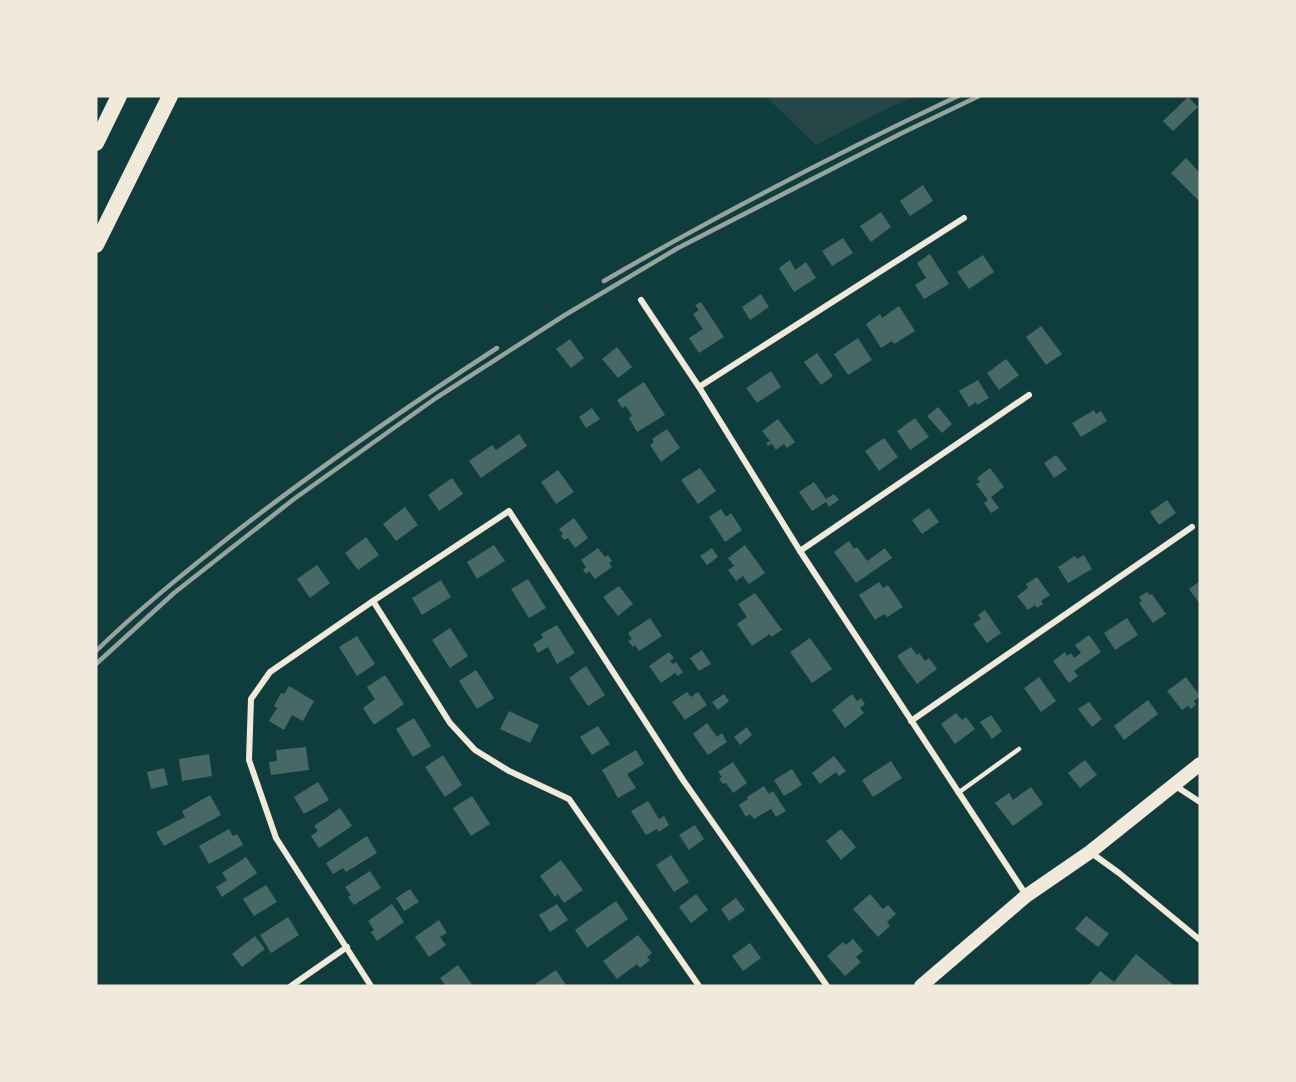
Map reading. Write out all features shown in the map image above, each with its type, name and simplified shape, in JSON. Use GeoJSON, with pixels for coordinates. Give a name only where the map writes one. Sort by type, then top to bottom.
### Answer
{"type":"FeatureCollection","features":[{"type":"Feature","properties":{"kind":"highway"},"geometry":{"type":"LineString","coordinates":[[96,143],[120,96]]}},
{"type":"Feature","properties":{"kind":"highway"},"geometry":{"type":"LineString","coordinates":[[96,245],[170,96]]}},
{"type":"Feature","properties":{"kind":"main road"},"geometry":{"type":"LineString","coordinates":[[921,986],[1026,896],[1090,852],[1200,764]]}},
{"type":"Feature","properties":{"kind":"street"},"geometry":{"type":"LineString","coordinates":[[699,387],[964,218]]}},
{"type":"Feature","properties":{"kind":"street"},"geometry":{"type":"LineString","coordinates":[[641,300],[699,387],[800,551],[1026,896]]}},
{"type":"Feature","properties":{"kind":"street"},"geometry":{"type":"LineString","coordinates":[[800,551],[1029,395]]}},
{"type":"Feature","properties":{"kind":"street"},"geometry":{"type":"LineString","coordinates":[[371,986],[276,838],[249,760],[251,699],[270,672],[509,512],[683,780],[827,986]]}},
{"type":"Feature","properties":{"kind":"street"},"geometry":{"type":"LineString","coordinates":[[911,721],[1192,527]]}},
{"type":"Feature","properties":{"kind":"street"},"geometry":{"type":"LineString","coordinates":[[373,601],[450,723],[475,750],[509,771],[569,799],[699,986]]}},
{"type":"Feature","properties":{"kind":"street"},"geometry":{"type":"LineString","coordinates":[[1173,784],[1200,802]]}},
{"type":"Feature","properties":{"kind":"street"},"geometry":{"type":"LineString","coordinates":[[1090,852],[1200,940]]}},
{"type":"Feature","properties":{"kind":"street"},"geometry":{"type":"LineString","coordinates":[[291,986],[347,947]]}},
{"type":"Feature","properties":{"kind":"lane"},"geometry":{"type":"LineString","coordinates":[[958,792],[1019,749]]}},
{"type":"Feature","properties":{"kind":"shaded area"},"geometry":{"type":"Polygon","coordinates":[[[765,96],[915,96],[816,145],[765,96]]]}},
{"type":"Feature","properties":{"kind":"building"},"geometry":{"type":"Polygon","coordinates":[[[1188,97],[1198,107],[1173,131],[1163,121],[1188,97]]]}},
{"type":"Feature","properties":{"kind":"building"},"geometry":{"type":"Polygon","coordinates":[[[1186,158],[1200,173],[1200,202],[1171,173],[1186,158]]]}},
{"type":"Feature","properties":{"kind":"building"},"geometry":{"type":"Polygon","coordinates":[[[923,185],[933,201],[910,216],[900,201],[923,185]]]}},
{"type":"Feature","properties":{"kind":"building"},"geometry":{"type":"Polygon","coordinates":[[[881,212],[891,227],[871,242],[860,226],[881,212]]]}},
{"type":"Feature","properties":{"kind":"building"},"geometry":{"type":"Polygon","coordinates":[[[843,238],[853,253],[832,266],[822,251],[843,238]]]}},
{"type":"Feature","properties":{"kind":"building"},"geometry":{"type":"Polygon","coordinates":[[[930,254],[949,284],[924,299],[915,285],[926,278],[917,263],[930,254]]]}},
{"type":"Feature","properties":{"kind":"building"},"geometry":{"type":"Polygon","coordinates":[[[983,255],[994,272],[969,289],[957,272],[983,255]]]}},
{"type":"Feature","properties":{"kind":"building"},"geometry":{"type":"Polygon","coordinates":[[[790,260],[795,270],[806,262],[816,278],[794,292],[779,268],[790,260]]]}},
{"type":"Feature","properties":{"kind":"building"},"geometry":{"type":"Polygon","coordinates":[[[761,294],[769,307],[750,320],[742,307],[761,294]]]}},
{"type":"Feature","properties":{"kind":"building"},"geometry":{"type":"Polygon","coordinates":[[[701,302],[724,337],[699,353],[689,338],[703,329],[693,314],[699,310],[695,305],[701,302]]]}},
{"type":"Feature","properties":{"kind":"building"},"geometry":{"type":"Polygon","coordinates":[[[899,306],[915,331],[894,344],[892,341],[881,348],[866,324],[880,314],[882,318],[899,306]]]}},
{"type":"Feature","properties":{"kind":"building"},"geometry":{"type":"Polygon","coordinates":[[[1041,326],[1062,354],[1046,365],[1026,337],[1041,326]]]}},
{"type":"Feature","properties":{"kind":"building"},"geometry":{"type":"Polygon","coordinates":[[[858,338],[872,360],[848,375],[834,354],[858,338]]]}},
{"type":"Feature","properties":{"kind":"building"},"geometry":{"type":"Polygon","coordinates":[[[570,339],[584,358],[571,368],[556,349],[570,339]]]}},
{"type":"Feature","properties":{"kind":"building"},"geometry":{"type":"Polygon","coordinates":[[[617,347],[632,367],[618,378],[602,359],[617,347]]]}},
{"type":"Feature","properties":{"kind":"building"},"geometry":{"type":"Polygon","coordinates":[[[817,353],[833,376],[821,385],[804,362],[817,353]]]}},
{"type":"Feature","properties":{"kind":"building"},"geometry":{"type":"Polygon","coordinates":[[[1006,359],[1019,375],[999,390],[987,373],[1006,359]]]}},
{"type":"Feature","properties":{"kind":"building"},"geometry":{"type":"Polygon","coordinates":[[[771,371],[781,387],[757,403],[746,388],[771,371]]]}},
{"type":"Feature","properties":{"kind":"building"},"geometry":{"type":"Polygon","coordinates":[[[978,380],[989,398],[969,407],[959,391],[978,380]]]}},
{"type":"Feature","properties":{"kind":"building"},"geometry":{"type":"Polygon","coordinates":[[[644,382],[665,415],[637,432],[629,418],[632,416],[626,406],[622,408],[617,400],[644,382]]]}},
{"type":"Feature","properties":{"kind":"building"},"geometry":{"type":"Polygon","coordinates":[[[938,407],[952,424],[942,433],[927,416],[938,407]]]}},
{"type":"Feature","properties":{"kind":"building"},"geometry":{"type":"Polygon","coordinates":[[[592,408],[600,419],[586,428],[579,417],[592,408]]]}},
{"type":"Feature","properties":{"kind":"building"},"geometry":{"type":"Polygon","coordinates":[[[1094,410],[1096,414],[1101,411],[1107,421],[1081,437],[1072,423],[1094,410]]]}},
{"type":"Feature","properties":{"kind":"building"},"geometry":{"type":"Polygon","coordinates":[[[915,418],[929,437],[910,450],[897,431],[915,418]]]}},
{"type":"Feature","properties":{"kind":"building"},"geometry":{"type":"Polygon","coordinates":[[[778,419],[795,442],[787,448],[784,444],[776,450],[772,444],[768,446],[766,443],[770,441],[762,431],[778,419]]]}},
{"type":"Feature","properties":{"kind":"building"},"geometry":{"type":"Polygon","coordinates":[[[667,429],[680,448],[661,462],[650,445],[654,442],[652,439],[667,429]]]}},
{"type":"Feature","properties":{"kind":"building"},"geometry":{"type":"Polygon","coordinates":[[[519,434],[527,446],[481,478],[469,461],[492,445],[496,450],[519,434]]]}},
{"type":"Feature","properties":{"kind":"building"},"geometry":{"type":"Polygon","coordinates":[[[884,438],[898,457],[879,471],[865,451],[884,438]]]}},
{"type":"Feature","properties":{"kind":"building"},"geometry":{"type":"Polygon","coordinates":[[[1056,455],[1067,469],[1054,478],[1044,463],[1056,455]]]}},
{"type":"Feature","properties":{"kind":"building"},"geometry":{"type":"Polygon","coordinates":[[[700,468],[716,491],[698,504],[681,480],[700,468]]]}},
{"type":"Feature","properties":{"kind":"building"},"geometry":{"type":"Polygon","coordinates":[[[990,468],[1004,487],[991,497],[999,508],[991,513],[984,503],[988,500],[976,484],[980,482],[977,478],[990,468]]]}},
{"type":"Feature","properties":{"kind":"building"},"geometry":{"type":"Polygon","coordinates":[[[558,470],[574,492],[556,504],[541,482],[558,470]]]}},
{"type":"Feature","properties":{"kind":"building"},"geometry":{"type":"Polygon","coordinates":[[[452,478],[463,494],[439,511],[428,495],[452,478]]]}},
{"type":"Feature","properties":{"kind":"building"},"geometry":{"type":"Polygon","coordinates":[[[814,482],[826,499],[834,494],[839,500],[829,507],[826,502],[812,511],[799,492],[814,482]]]}},
{"type":"Feature","properties":{"kind":"building"},"geometry":{"type":"Polygon","coordinates":[[[1167,500],[1176,513],[1159,525],[1150,512],[1167,500]]]}},
{"type":"Feature","properties":{"kind":"building"},"geometry":{"type":"Polygon","coordinates":[[[405,507],[418,525],[396,541],[383,524],[405,507]]]}},
{"type":"Feature","properties":{"kind":"building"},"geometry":{"type":"Polygon","coordinates":[[[929,508],[939,522],[922,534],[912,520],[929,508]]]}},
{"type":"Feature","properties":{"kind":"building"},"geometry":{"type":"Polygon","coordinates":[[[721,509],[726,517],[731,513],[742,530],[725,542],[709,517],[721,509]]]}},
{"type":"Feature","properties":{"kind":"building"},"geometry":{"type":"Polygon","coordinates":[[[574,518],[588,538],[575,548],[568,538],[564,540],[559,529],[574,518]]]}},
{"type":"Feature","properties":{"kind":"building"},"geometry":{"type":"Polygon","coordinates":[[[366,537],[379,555],[358,570],[345,553],[366,537]]]}},
{"type":"Feature","properties":{"kind":"building"},"geometry":{"type":"Polygon","coordinates":[[[849,541],[854,549],[857,547],[867,561],[885,548],[892,558],[856,583],[834,552],[849,541]]]}},
{"type":"Feature","properties":{"kind":"building"},"geometry":{"type":"Polygon","coordinates":[[[494,545],[505,561],[477,579],[467,562],[494,545]]]}},
{"type":"Feature","properties":{"kind":"building"},"geometry":{"type":"Polygon","coordinates":[[[745,545],[765,573],[749,584],[743,576],[736,581],[728,570],[734,566],[728,558],[745,545]]]}},
{"type":"Feature","properties":{"kind":"building"},"geometry":{"type":"Polygon","coordinates":[[[598,548],[605,557],[608,555],[612,561],[609,563],[612,567],[595,579],[589,571],[586,574],[583,570],[586,567],[581,560],[598,548]]]}},
{"type":"Feature","properties":{"kind":"building"},"geometry":{"type":"Polygon","coordinates":[[[712,548],[718,557],[707,565],[700,556],[712,548]]]}},
{"type":"Feature","properties":{"kind":"building"},"geometry":{"type":"Polygon","coordinates":[[[1084,555],[1092,569],[1068,583],[1058,567],[1075,556],[1077,559],[1084,555]]]}},
{"type":"Feature","properties":{"kind":"building"},"geometry":{"type":"Polygon","coordinates":[[[317,565],[330,583],[310,598],[297,579],[317,565]]]}},
{"type":"Feature","properties":{"kind":"building"},"geometry":{"type":"Polygon","coordinates":[[[1037,577],[1050,595],[1041,601],[1043,604],[1037,608],[1035,605],[1028,610],[1017,596],[1028,588],[1026,584],[1037,577]]]}},
{"type":"Feature","properties":{"kind":"building"},"geometry":{"type":"Polygon","coordinates":[[[528,579],[546,608],[529,618],[511,589],[528,579]]]}},
{"type":"Feature","properties":{"kind":"building"},"geometry":{"type":"Polygon","coordinates":[[[441,580],[451,597],[422,615],[412,598],[441,580]]]}},
{"type":"Feature","properties":{"kind":"building"},"geometry":{"type":"Polygon","coordinates":[[[1200,581],[1200,604],[1189,589],[1200,581]]]}},
{"type":"Feature","properties":{"kind":"building"},"geometry":{"type":"Polygon","coordinates":[[[879,582],[883,588],[888,585],[903,607],[887,617],[884,614],[875,620],[859,595],[879,582]]]}},
{"type":"Feature","properties":{"kind":"building"},"geometry":{"type":"Polygon","coordinates":[[[619,586],[633,604],[618,616],[603,597],[619,586]]]}},
{"type":"Feature","properties":{"kind":"building"},"geometry":{"type":"Polygon","coordinates":[[[1147,592],[1152,594],[1166,614],[1153,623],[1139,603],[1142,601],[1139,597],[1147,592]]]}},
{"type":"Feature","properties":{"kind":"building"},"geometry":{"type":"Polygon","coordinates":[[[755,593],[782,630],[771,637],[770,634],[752,646],[737,624],[747,617],[738,604],[755,593]]]}},
{"type":"Feature","properties":{"kind":"building"},"geometry":{"type":"Polygon","coordinates":[[[985,610],[1001,633],[987,643],[973,624],[981,619],[978,615],[985,610]]]}},
{"type":"Feature","properties":{"kind":"building"},"geometry":{"type":"Polygon","coordinates":[[[650,618],[662,636],[639,651],[628,641],[632,639],[628,633],[650,618]]]}},
{"type":"Feature","properties":{"kind":"building"},"geometry":{"type":"Polygon","coordinates":[[[1127,618],[1138,635],[1115,650],[1104,633],[1127,618]]]}},
{"type":"Feature","properties":{"kind":"building"},"geometry":{"type":"Polygon","coordinates":[[[557,625],[575,653],[557,664],[548,647],[538,653],[533,644],[543,638],[541,634],[557,625]]]}},
{"type":"Feature","properties":{"kind":"building"},"geometry":{"type":"Polygon","coordinates":[[[450,628],[468,656],[450,668],[432,640],[450,628]]]}},
{"type":"Feature","properties":{"kind":"building"},"geometry":{"type":"Polygon","coordinates":[[[1089,635],[1101,652],[1074,671],[1078,676],[1069,683],[1053,661],[1065,652],[1067,656],[1071,653],[1074,658],[1081,653],[1075,645],[1089,635]]]}},
{"type":"Feature","properties":{"kind":"building"},"geometry":{"type":"Polygon","coordinates":[[[357,636],[375,664],[357,676],[339,647],[357,636]]]}},
{"type":"Feature","properties":{"kind":"building"},"geometry":{"type":"Polygon","coordinates":[[[810,638],[832,669],[812,683],[790,652],[810,638]]]}},
{"type":"Feature","properties":{"kind":"building"},"geometry":{"type":"Polygon","coordinates":[[[911,647],[925,661],[929,658],[937,669],[917,684],[897,656],[911,647]]]}},
{"type":"Feature","properties":{"kind":"building"},"geometry":{"type":"Polygon","coordinates":[[[702,650],[711,664],[699,671],[690,658],[702,650]]]}},
{"type":"Feature","properties":{"kind":"building"},"geometry":{"type":"Polygon","coordinates":[[[669,652],[674,658],[670,661],[673,664],[676,662],[683,672],[678,676],[675,673],[661,683],[649,666],[669,652]]]}},
{"type":"Feature","properties":{"kind":"building"},"geometry":{"type":"Polygon","coordinates":[[[586,666],[605,695],[588,706],[569,678],[586,666]]]}},
{"type":"Feature","properties":{"kind":"building"},"geometry":{"type":"Polygon","coordinates":[[[476,670],[494,698],[477,709],[459,681],[476,670]]]}},
{"type":"Feature","properties":{"kind":"building"},"geometry":{"type":"Polygon","coordinates":[[[385,675],[404,704],[374,725],[363,708],[375,699],[367,687],[385,675]]]}},
{"type":"Feature","properties":{"kind":"building"},"geometry":{"type":"Polygon","coordinates":[[[1039,677],[1056,701],[1041,712],[1024,688],[1039,677]]]}},
{"type":"Feature","properties":{"kind":"building"},"geometry":{"type":"Polygon","coordinates":[[[1186,677],[1200,696],[1194,701],[1196,705],[1191,709],[1188,706],[1182,710],[1167,691],[1186,677]]]}},
{"type":"Feature","properties":{"kind":"building"},"geometry":{"type":"Polygon","coordinates":[[[289,686],[314,701],[303,721],[292,715],[284,730],[269,721],[277,708],[274,706],[281,693],[284,694],[289,686]]]}},
{"type":"Feature","properties":{"kind":"building"},"geometry":{"type":"Polygon","coordinates":[[[687,692],[691,697],[698,692],[707,705],[685,720],[672,702],[687,692]]]}},
{"type":"Feature","properties":{"kind":"building"},"geometry":{"type":"Polygon","coordinates":[[[724,694],[729,701],[718,710],[712,702],[724,694]]]}},
{"type":"Feature","properties":{"kind":"building"},"geometry":{"type":"Polygon","coordinates":[[[852,694],[857,701],[861,698],[865,704],[860,708],[864,713],[845,728],[832,710],[852,694]]]}},
{"type":"Feature","properties":{"kind":"building"},"geometry":{"type":"Polygon","coordinates":[[[1148,700],[1158,714],[1124,740],[1114,726],[1148,700]]]}},
{"type":"Feature","properties":{"kind":"building"},"geometry":{"type":"Polygon","coordinates":[[[1089,702],[1102,719],[1092,727],[1078,709],[1089,702]]]}},
{"type":"Feature","properties":{"kind":"building"},"geometry":{"type":"Polygon","coordinates":[[[509,711],[539,725],[530,743],[500,729],[509,711]]]}},
{"type":"Feature","properties":{"kind":"building"},"geometry":{"type":"Polygon","coordinates":[[[956,713],[962,720],[966,717],[975,729],[955,744],[941,724],[956,713]]]}},
{"type":"Feature","properties":{"kind":"building"},"geometry":{"type":"Polygon","coordinates":[[[991,715],[1002,731],[992,739],[980,722],[991,715]]]}},
{"type":"Feature","properties":{"kind":"building"},"geometry":{"type":"Polygon","coordinates":[[[414,718],[431,746],[413,757],[396,729],[414,718]]]}},
{"type":"Feature","properties":{"kind":"building"},"geometry":{"type":"Polygon","coordinates":[[[707,723],[717,737],[722,733],[727,742],[708,755],[693,734],[707,723]]]}},
{"type":"Feature","properties":{"kind":"building"},"geometry":{"type":"Polygon","coordinates":[[[598,726],[610,744],[592,755],[580,737],[598,726]]]}},
{"type":"Feature","properties":{"kind":"building"},"geometry":{"type":"Polygon","coordinates":[[[747,727],[752,735],[740,745],[734,737],[747,727]]]}},
{"type":"Feature","properties":{"kind":"building"},"geometry":{"type":"Polygon","coordinates":[[[306,747],[309,770],[271,775],[269,762],[277,761],[276,750],[306,747]]]}},
{"type":"Feature","properties":{"kind":"building"},"geometry":{"type":"Polygon","coordinates":[[[636,750],[644,764],[627,774],[636,788],[618,798],[602,770],[636,750]]]}},
{"type":"Feature","properties":{"kind":"building"},"geometry":{"type":"Polygon","coordinates":[[[209,754],[212,776],[182,781],[179,759],[209,754]]]}},
{"type":"Feature","properties":{"kind":"building"},"geometry":{"type":"Polygon","coordinates":[[[443,755],[462,785],[445,797],[425,767],[443,755]]]}},
{"type":"Feature","properties":{"kind":"building"},"geometry":{"type":"Polygon","coordinates":[[[834,756],[846,771],[839,776],[836,772],[820,784],[812,773],[834,756]]]}},
{"type":"Feature","properties":{"kind":"building"},"geometry":{"type":"Polygon","coordinates":[[[1085,760],[1097,775],[1080,788],[1068,773],[1085,760]]]}},
{"type":"Feature","properties":{"kind":"building"},"geometry":{"type":"Polygon","coordinates":[[[891,761],[902,778],[873,797],[862,780],[891,761]]]}},
{"type":"Feature","properties":{"kind":"building"},"geometry":{"type":"Polygon","coordinates":[[[733,762],[747,783],[733,793],[726,783],[723,784],[719,779],[722,777],[718,772],[733,762]]]}},
{"type":"Feature","properties":{"kind":"building"},"geometry":{"type":"Polygon","coordinates":[[[164,768],[168,785],[151,789],[147,772],[164,768]]]}},
{"type":"Feature","properties":{"kind":"building"},"geometry":{"type":"Polygon","coordinates":[[[792,769],[802,785],[784,796],[774,780],[792,769]]]}},
{"type":"Feature","properties":{"kind":"building"},"geometry":{"type":"Polygon","coordinates":[[[318,782],[329,800],[304,814],[294,797],[318,782]]]}},
{"type":"Feature","properties":{"kind":"building"},"geometry":{"type":"Polygon","coordinates":[[[764,786],[769,794],[773,791],[786,811],[776,817],[771,809],[754,819],[750,814],[746,817],[739,805],[764,786]]]}},
{"type":"Feature","properties":{"kind":"building"},"geometry":{"type":"Polygon","coordinates":[[[1031,787],[1043,804],[1013,826],[995,803],[1009,793],[1013,800],[1031,787]]]}},
{"type":"Feature","properties":{"kind":"building"},"geometry":{"type":"Polygon","coordinates":[[[210,795],[221,815],[164,846],[156,832],[185,817],[182,811],[210,795]]]}},
{"type":"Feature","properties":{"kind":"building"},"geometry":{"type":"Polygon","coordinates":[[[472,796],[490,824],[471,836],[453,808],[472,796]]]}},
{"type":"Feature","properties":{"kind":"building"},"geometry":{"type":"Polygon","coordinates":[[[648,801],[659,819],[664,816],[669,825],[659,832],[657,829],[646,835],[631,811],[648,801]]]}},
{"type":"Feature","properties":{"kind":"building"},"geometry":{"type":"Polygon","coordinates":[[[340,808],[352,826],[319,848],[311,836],[318,831],[314,826],[340,808]]]}},
{"type":"Feature","properties":{"kind":"building"},"geometry":{"type":"Polygon","coordinates":[[[695,825],[704,839],[689,850],[679,835],[695,825]]]}},
{"type":"Feature","properties":{"kind":"building"},"geometry":{"type":"Polygon","coordinates":[[[229,829],[233,836],[237,834],[243,845],[209,864],[199,846],[229,829]]]}},
{"type":"Feature","properties":{"kind":"building"},"geometry":{"type":"Polygon","coordinates":[[[841,829],[856,847],[841,860],[826,841],[841,829]]]}},
{"type":"Feature","properties":{"kind":"building"},"geometry":{"type":"Polygon","coordinates":[[[367,836],[377,853],[346,872],[343,868],[333,874],[326,863],[367,836]]]}},
{"type":"Feature","properties":{"kind":"building"},"geometry":{"type":"Polygon","coordinates":[[[671,855],[689,882],[674,892],[656,865],[671,855]]]}},
{"type":"Feature","properties":{"kind":"building"},"geometry":{"type":"Polygon","coordinates":[[[246,857],[257,873],[222,897],[216,887],[227,880],[222,873],[246,857]]]}},
{"type":"Feature","properties":{"kind":"building"},"geometry":{"type":"Polygon","coordinates":[[[561,860],[583,890],[564,903],[558,894],[555,897],[540,876],[561,860]]]}},
{"type":"Feature","properties":{"kind":"building"},"geometry":{"type":"Polygon","coordinates":[[[370,871],[381,888],[354,905],[345,887],[370,871]]]}},
{"type":"Feature","properties":{"kind":"building"},"geometry":{"type":"Polygon","coordinates":[[[266,885],[277,902],[254,916],[243,899],[266,885]]]}},
{"type":"Feature","properties":{"kind":"building"},"geometry":{"type":"Polygon","coordinates":[[[410,889],[419,902],[404,911],[396,898],[410,889]]]}},
{"type":"Feature","properties":{"kind":"building"},"geometry":{"type":"Polygon","coordinates":[[[696,894],[708,910],[691,923],[679,907],[696,894]]]}},
{"type":"Feature","properties":{"kind":"building"},"geometry":{"type":"Polygon","coordinates":[[[870,894],[883,909],[888,905],[896,914],[887,922],[890,926],[878,937],[853,909],[870,894]]]}},
{"type":"Feature","properties":{"kind":"building"},"geometry":{"type":"Polygon","coordinates":[[[736,898],[745,910],[729,921],[721,909],[736,898]]]}},
{"type":"Feature","properties":{"kind":"building"},"geometry":{"type":"Polygon","coordinates":[[[616,901],[628,919],[587,948],[575,930],[616,901]]]}},
{"type":"Feature","properties":{"kind":"building"},"geometry":{"type":"Polygon","coordinates":[[[392,904],[404,922],[377,941],[368,921],[392,904]]]}},
{"type":"Feature","properties":{"kind":"building"},"geometry":{"type":"Polygon","coordinates":[[[557,904],[568,920],[550,932],[539,915],[557,904]]]}},
{"type":"Feature","properties":{"kind":"building"},"geometry":{"type":"Polygon","coordinates":[[[1086,916],[1109,934],[1098,947],[1075,929],[1086,916]]]}},
{"type":"Feature","properties":{"kind":"building"},"geometry":{"type":"Polygon","coordinates":[[[288,917],[299,935],[271,953],[260,935],[288,917]]]}},
{"type":"Feature","properties":{"kind":"building"},"geometry":{"type":"Polygon","coordinates":[[[439,920],[447,933],[440,937],[446,945],[429,957],[415,937],[439,920]]]}},
{"type":"Feature","properties":{"kind":"building"},"geometry":{"type":"Polygon","coordinates":[[[638,935],[652,953],[647,957],[650,960],[640,968],[637,964],[617,979],[603,961],[638,935]]]}},
{"type":"Feature","properties":{"kind":"building"},"geometry":{"type":"Polygon","coordinates":[[[255,936],[265,949],[242,967],[232,954],[255,936]]]}},
{"type":"Feature","properties":{"kind":"building"},"geometry":{"type":"Polygon","coordinates":[[[853,939],[863,951],[856,957],[861,962],[845,976],[827,956],[843,942],[846,945],[853,939]]]}},
{"type":"Feature","properties":{"kind":"building"},"geometry":{"type":"Polygon","coordinates":[[[750,943],[761,958],[743,971],[732,956],[750,943]]]}},
{"type":"Feature","properties":{"kind":"building"},"geometry":{"type":"Polygon","coordinates":[[[1136,954],[1175,986],[1088,986],[1100,971],[1114,982],[1136,954]]]}},
{"type":"Feature","properties":{"kind":"building"},"geometry":{"type":"Polygon","coordinates":[[[458,965],[473,986],[446,986],[440,978],[458,965]]]}},
{"type":"Feature","properties":{"kind":"building"},"geometry":{"type":"Polygon","coordinates":[[[556,970],[567,986],[537,986],[535,984],[556,970]]]}},
{"type":"Feature","properties":{"kind":"railway"},"geometry":{"type":"LineString","coordinates":[[604,281],[779,185],[958,96]]}},
{"type":"Feature","properties":{"kind":"railway"},"geometry":{"type":"LineString","coordinates":[[96,664],[174,593],[294,499],[436,398],[565,315],[678,248],[979,96]]}},
{"type":"Feature","properties":{"kind":"railway"},"geometry":{"type":"LineString","coordinates":[[96,651],[161,593],[294,488],[428,393],[497,348]]}}]}
